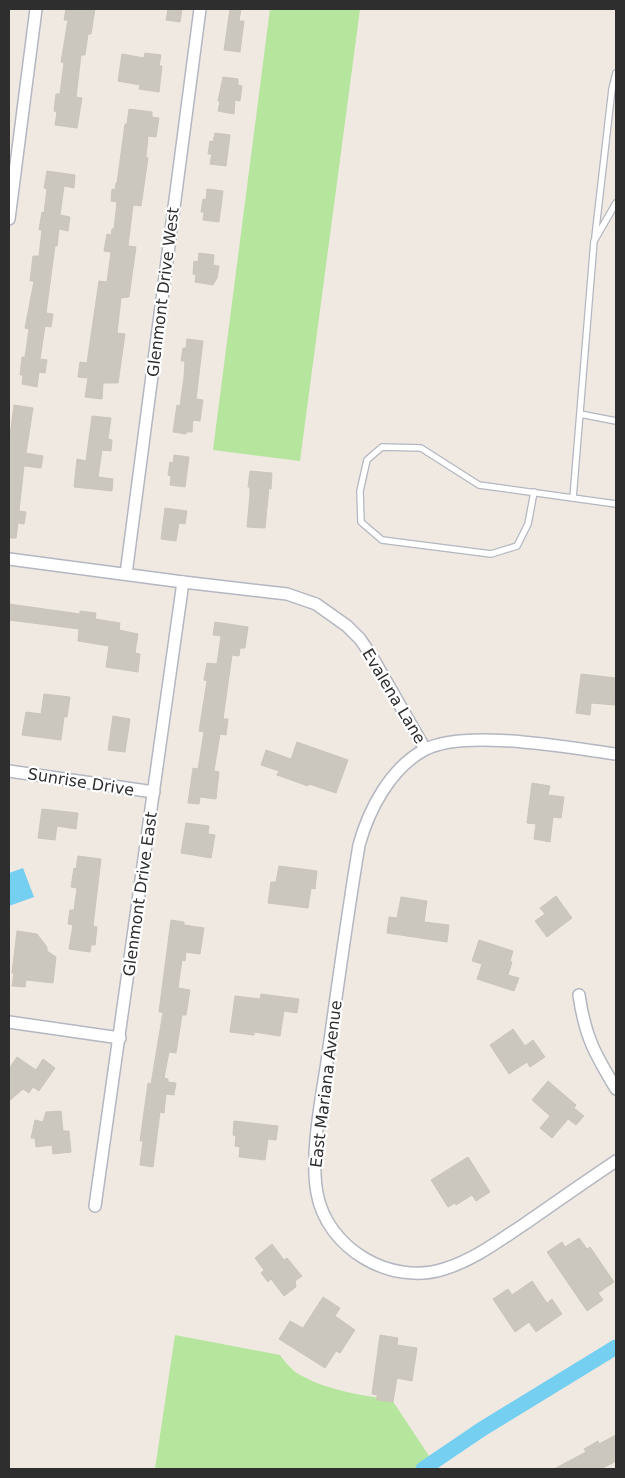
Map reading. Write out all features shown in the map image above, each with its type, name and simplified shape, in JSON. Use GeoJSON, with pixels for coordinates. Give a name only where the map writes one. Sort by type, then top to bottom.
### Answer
{"type":"FeatureCollection","features":[{"type":"Feature","properties":{"kind":"street"},"geometry":{"type":"LineString","coordinates":[[9,219],[36,9]]}},
{"type":"Feature","properties":{"kind":"street","name":"Glenmont Drive West"},"geometry":{"type":"LineString","coordinates":[[126,574],[200,9]]}},
{"type":"Feature","properties":{"kind":"street","name":"Evalena Lane"},"geometry":{"type":"LineString","coordinates":[[9,559],[287,594],[316,604],[332,614],[360,640],[372,655],[425,749],[448,741],[503,741],[616,754]]}},
{"type":"Feature","properties":{"kind":"street","name":"Glenmont Drive East"},"geometry":{"type":"LineString","coordinates":[[95,1206],[183,582]]}},
{"type":"Feature","properties":{"kind":"street","name":"East Mariana Avenue"},"geometry":{"type":"LineString","coordinates":[[425,749],[399,771],[379,797],[364,828],[359,845],[322,1094],[314,1162],[317,1196],[323,1212],[340,1238],[365,1259],[380,1267],[410,1273],[434,1271],[458,1264],[489,1247],[616,1161]]}},
{"type":"Feature","properties":{"kind":"street","name":"Sunrise Drive"},"geometry":{"type":"LineString","coordinates":[[9,771],[154,792]]}},
{"type":"Feature","properties":{"kind":"street"},"geometry":{"type":"LineString","coordinates":[[578,995],[586,1033],[592,1048],[616,1089]]}},
{"type":"Feature","properties":{"kind":"street"},"geometry":{"type":"LineString","coordinates":[[9,1022],[120,1038]]}},
{"type":"Feature","properties":{"kind":"lane"},"geometry":{"type":"LineString","coordinates":[[573,498],[594,241],[612,88],[616,73]]}},
{"type":"Feature","properties":{"kind":"lane"},"geometry":{"type":"LineString","coordinates":[[594,241],[616,203]]}},
{"type":"Feature","properties":{"kind":"lane"},"geometry":{"type":"LineString","coordinates":[[580,414],[616,420]]}},
{"type":"Feature","properties":{"kind":"lane"},"geometry":{"type":"LineString","coordinates":[[534,492],[528,524],[517,546],[491,554],[382,540],[361,522],[360,491],[367,460],[382,447],[421,448],[479,485],[534,492],[616,504]]}},
{"type":"Feature","properties":{"kind":"green space"},"geometry":{"type":"Polygon","coordinates":[[[270,9],[360,9],[300,461],[213,450],[270,9]]]}},
{"type":"Feature","properties":{"kind":"green space"},"geometry":{"type":"Polygon","coordinates":[[[175,1335],[280,1355],[295,1372],[313,1381],[346,1392],[392,1400],[433,1462],[423,1469],[155,1469],[175,1335]]]}},
{"type":"Feature","properties":{"kind":"water"},"geometry":{"type":"Polygon","coordinates":[[[23,868],[34,897],[9,906],[9,873],[23,868]]]}},
{"type":"Feature","properties":{"kind":"building"},"geometry":{"type":"Polygon","coordinates":[[[66,9],[95,9],[91,34],[88,34],[85,55],[81,55],[76,97],[82,98],[77,128],[55,125],[57,112],[54,111],[56,94],[60,94],[64,63],[61,62],[68,20],[64,20],[66,9]]]}},
{"type":"Feature","properties":{"kind":"building"},"geometry":{"type":"Polygon","coordinates":[[[168,9],[182,9],[180,22],[166,20],[168,9]]]}},
{"type":"Feature","properties":{"kind":"building"},"geometry":{"type":"Polygon","coordinates":[[[230,9],[241,9],[239,21],[244,21],[240,52],[224,50],[230,9]]]}},
{"type":"Feature","properties":{"kind":"building"},"geometry":{"type":"Polygon","coordinates":[[[145,53],[161,55],[159,66],[162,66],[159,92],[139,89],[140,85],[118,81],[122,54],[144,58],[145,53]]]}},
{"type":"Feature","properties":{"kind":"building"},"geometry":{"type":"Polygon","coordinates":[[[223,77],[238,79],[238,85],[242,86],[240,101],[235,100],[234,114],[218,111],[223,77]]]}},
{"type":"Feature","properties":{"kind":"building"},"geometry":{"type":"Polygon","coordinates":[[[129,109],[152,112],[152,117],[159,118],[156,137],[148,136],[146,157],[148,158],[141,206],[133,205],[128,246],[136,247],[129,297],[121,298],[117,333],[125,334],[118,383],[103,383],[102,399],[85,397],[88,378],[78,377],[80,362],[87,363],[99,281],[107,282],[111,252],[104,251],[107,234],[111,235],[112,229],[114,229],[117,202],[111,201],[112,189],[115,190],[117,183],[125,124],[127,124],[129,109]]]}},
{"type":"Feature","properties":{"kind":"building"},"geometry":{"type":"Polygon","coordinates":[[[215,133],[230,135],[226,166],[210,164],[212,154],[208,154],[210,141],[213,142],[215,133]]]}},
{"type":"Feature","properties":{"kind":"building"},"geometry":{"type":"Polygon","coordinates":[[[47,171],[75,175],[74,188],[64,186],[60,215],[70,217],[68,231],[59,229],[57,246],[55,246],[46,313],[53,314],[51,327],[45,326],[40,359],[47,360],[45,373],[39,372],[37,387],[22,384],[23,375],[20,375],[29,329],[25,328],[34,281],[30,281],[33,256],[39,256],[42,230],[39,230],[42,212],[44,213],[47,189],[44,188],[47,171]]]}},
{"type":"Feature","properties":{"kind":"building"},"geometry":{"type":"Polygon","coordinates":[[[207,189],[223,191],[219,222],[203,220],[204,212],[201,212],[203,199],[206,200],[207,189]]]}},
{"type":"Feature","properties":{"kind":"building"},"geometry":{"type":"Polygon","coordinates":[[[199,253],[214,255],[213,265],[219,266],[217,278],[213,285],[195,282],[196,275],[193,274],[194,261],[198,262],[199,253]]]}},
{"type":"Feature","properties":{"kind":"building"},"geometry":{"type":"Polygon","coordinates":[[[187,339],[203,341],[196,399],[203,400],[200,421],[193,420],[192,432],[186,432],[186,434],[173,432],[177,405],[180,406],[185,361],[181,361],[187,339]]]}},
{"type":"Feature","properties":{"kind":"building"},"geometry":{"type":"Polygon","coordinates":[[[14,405],[33,408],[26,453],[43,456],[41,468],[24,466],[19,511],[26,512],[24,524],[18,523],[16,538],[9,538],[9,444],[14,405]]]}},
{"type":"Feature","properties":{"kind":"building"},"geometry":{"type":"Polygon","coordinates":[[[92,416],[111,418],[108,439],[112,440],[111,451],[102,450],[98,477],[113,479],[112,491],[74,487],[77,459],[86,461],[92,416]]]}},
{"type":"Feature","properties":{"kind":"building"},"geometry":{"type":"Polygon","coordinates":[[[174,455],[189,457],[185,487],[170,485],[171,476],[168,475],[170,462],[173,463],[174,455]]]}},
{"type":"Feature","properties":{"kind":"building"},"geometry":{"type":"Polygon","coordinates":[[[250,471],[272,473],[265,528],[247,527],[250,471]]]}},
{"type":"Feature","properties":{"kind":"building"},"geometry":{"type":"Polygon","coordinates":[[[165,508],[187,511],[185,524],[179,523],[176,541],[161,539],[165,508]]]}},
{"type":"Feature","properties":{"kind":"building"},"geometry":{"type":"Polygon","coordinates":[[[9,604],[80,614],[80,611],[96,613],[95,619],[120,623],[119,630],[138,634],[135,653],[140,654],[138,672],[106,667],[109,646],[78,641],[79,629],[9,620],[9,604]]]}},
{"type":"Feature","properties":{"kind":"building"},"geometry":{"type":"Polygon","coordinates":[[[215,622],[248,627],[245,648],[240,648],[239,656],[232,655],[223,719],[228,719],[226,735],[220,734],[214,771],[219,772],[216,799],[200,797],[199,804],[188,803],[193,768],[198,769],[204,732],[199,731],[207,681],[204,680],[207,663],[217,664],[221,636],[213,635],[215,622]]]}},
{"type":"Feature","properties":{"kind":"building"},"geometry":{"type":"Polygon","coordinates":[[[581,674],[616,678],[615,705],[591,703],[590,715],[576,713],[581,674]]]}},
{"type":"Feature","properties":{"kind":"building"},"geometry":{"type":"Polygon","coordinates":[[[44,694],[70,697],[67,717],[64,717],[61,740],[22,735],[26,712],[41,714],[44,694]]]}},
{"type":"Feature","properties":{"kind":"building"},"geometry":{"type":"Polygon","coordinates":[[[113,716],[130,719],[125,752],[108,750],[113,716]]]}},
{"type":"Feature","properties":{"kind":"building"},"geometry":{"type":"Polygon","coordinates":[[[297,742],[348,760],[336,793],[277,775],[279,771],[261,765],[266,750],[291,759],[297,742]]]}},
{"type":"Feature","properties":{"kind":"building"},"geometry":{"type":"Polygon","coordinates":[[[532,783],[550,786],[548,795],[564,797],[561,818],[553,817],[550,842],[534,839],[536,824],[527,823],[532,783]]]}},
{"type":"Feature","properties":{"kind":"building"},"geometry":{"type":"Polygon","coordinates":[[[42,809],[78,813],[76,829],[57,826],[55,840],[38,838],[42,809]]]}},
{"type":"Feature","properties":{"kind":"building"},"geometry":{"type":"Polygon","coordinates":[[[186,823],[209,826],[208,834],[215,835],[211,858],[181,853],[186,823]]]}},
{"type":"Feature","properties":{"kind":"building"},"geometry":{"type":"Polygon","coordinates":[[[78,856],[101,859],[93,926],[97,927],[95,945],[91,945],[90,952],[69,949],[73,925],[68,924],[70,910],[74,910],[77,888],[71,887],[78,856]]]}},
{"type":"Feature","properties":{"kind":"building"},"geometry":{"type":"Polygon","coordinates":[[[279,866],[317,871],[315,889],[311,888],[308,908],[268,903],[271,882],[276,882],[279,866]]]}},
{"type":"Feature","properties":{"kind":"building"},"geometry":{"type":"Polygon","coordinates":[[[556,896],[572,918],[547,937],[535,921],[545,914],[540,908],[556,896]]]}},
{"type":"Feature","properties":{"kind":"building"},"geometry":{"type":"Polygon","coordinates":[[[401,897],[427,901],[424,922],[449,925],[447,942],[387,933],[389,917],[397,918],[401,897]]]}},
{"type":"Feature","properties":{"kind":"building"},"geometry":{"type":"Polygon","coordinates":[[[171,920],[184,922],[184,925],[204,928],[200,954],[186,952],[185,961],[182,960],[178,988],[190,990],[186,1015],[182,1015],[176,1053],[169,1052],[164,1078],[168,1079],[168,1082],[176,1083],[174,1095],[166,1094],[164,1113],[160,1112],[153,1167],[140,1165],[143,1141],[140,1141],[148,1083],[151,1084],[163,1012],[159,1012],[171,920]]]}},
{"type":"Feature","properties":{"kind":"building"},"geometry":{"type":"Polygon","coordinates":[[[17,931],[37,934],[47,947],[47,951],[56,957],[53,983],[26,980],[25,987],[12,986],[17,931]]]}},
{"type":"Feature","properties":{"kind":"building"},"geometry":{"type":"Polygon","coordinates":[[[479,940],[513,951],[508,975],[519,978],[514,991],[477,979],[482,964],[472,961],[479,940]]]}},
{"type":"Feature","properties":{"kind":"building"},"geometry":{"type":"Polygon","coordinates":[[[261,994],[299,999],[297,1013],[284,1011],[280,1036],[254,1032],[254,1035],[230,1032],[235,996],[260,999],[261,994]]]}},
{"type":"Feature","properties":{"kind":"building"},"geometry":{"type":"Polygon","coordinates":[[[513,1029],[525,1046],[533,1040],[545,1057],[530,1067],[527,1062],[509,1074],[490,1045],[513,1029]]]}},
{"type":"Feature","properties":{"kind":"building"},"geometry":{"type":"Polygon","coordinates":[[[17,1057],[36,1070],[43,1059],[55,1068],[39,1091],[33,1087],[29,1093],[23,1089],[9,1101],[9,1069],[17,1057]]]}},
{"type":"Feature","properties":{"kind":"building"},"geometry":{"type":"Polygon","coordinates":[[[548,1081],[576,1105],[574,1108],[584,1116],[576,1125],[568,1119],[552,1138],[540,1128],[550,1116],[532,1100],[548,1081]]]}},
{"type":"Feature","properties":{"kind":"building"},"geometry":{"type":"Polygon","coordinates":[[[61,1111],[63,1131],[69,1131],[71,1152],[53,1154],[52,1145],[36,1147],[35,1138],[31,1138],[35,1120],[43,1122],[46,1112],[61,1111]]]}},
{"type":"Feature","properties":{"kind":"building"},"geometry":{"type":"Polygon","coordinates":[[[234,1121],[278,1126],[276,1140],[268,1139],[265,1160],[239,1157],[240,1147],[235,1146],[236,1136],[233,1135],[234,1121]]]}},
{"type":"Feature","properties":{"kind":"building"},"geometry":{"type":"Polygon","coordinates":[[[468,1157],[490,1192],[476,1201],[472,1195],[456,1205],[455,1203],[448,1207],[431,1180],[468,1157]]]}},
{"type":"Feature","properties":{"kind":"building"},"geometry":{"type":"Polygon","coordinates":[[[579,1238],[587,1249],[590,1247],[614,1282],[598,1293],[603,1300],[587,1311],[547,1252],[562,1242],[565,1247],[579,1238]]]}},
{"type":"Feature","properties":{"kind":"building"},"geometry":{"type":"Polygon","coordinates":[[[272,1244],[284,1260],[287,1258],[302,1276],[295,1281],[296,1287],[284,1296],[271,1279],[268,1282],[261,1273],[264,1270],[255,1258],[272,1244]]]}},
{"type":"Feature","properties":{"kind":"building"},"geometry":{"type":"Polygon","coordinates":[[[532,1281],[547,1303],[552,1299],[562,1314],[536,1332],[529,1322],[515,1332],[493,1299],[508,1289],[512,1295],[532,1281]]]}},
{"type":"Feature","properties":{"kind":"building"},"geometry":{"type":"Polygon","coordinates":[[[323,1297],[340,1308],[335,1316],[355,1330],[340,1353],[336,1351],[325,1368],[279,1339],[290,1321],[303,1328],[323,1297]]]}},
{"type":"Feature","properties":{"kind":"building"},"geometry":{"type":"Polygon","coordinates":[[[380,1335],[398,1338],[397,1345],[417,1348],[412,1381],[397,1378],[393,1402],[377,1400],[377,1395],[372,1394],[380,1335]]]}},
{"type":"Feature","properties":{"kind":"building"},"geometry":{"type":"Polygon","coordinates":[[[616,1435],[616,1461],[601,1469],[554,1469],[586,1452],[584,1449],[598,1441],[599,1444],[616,1435]]]}},
{"type":"Feature","properties":{"kind":"waterway"},"geometry":{"type":"LineString","coordinates":[[423,1469],[482,1429],[616,1347]]}}]}
